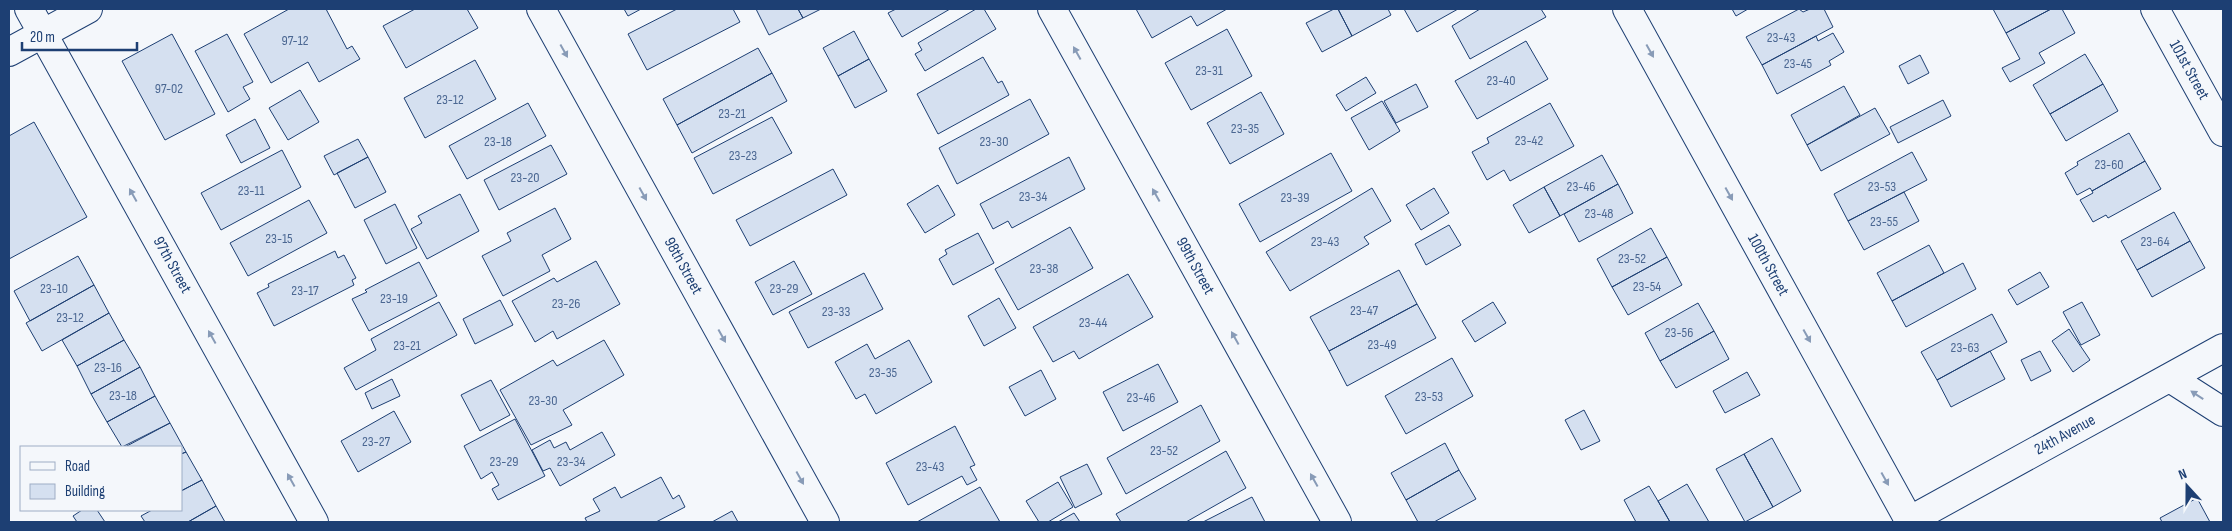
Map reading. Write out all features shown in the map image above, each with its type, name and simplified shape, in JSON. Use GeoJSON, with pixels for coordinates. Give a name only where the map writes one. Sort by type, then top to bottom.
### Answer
{"type":"FeatureCollection","features":[{"type":"Feature","properties":{"kind":"street","name":"97th Street"},"geometry":{"type":"LineString","coordinates":[[29,9],[314,522]]}},
{"type":"Feature","properties":{"kind":"street"},"geometry":{"type":"LineString","coordinates":[[9,52],[88,9]]}},
{"type":"Feature","properties":{"kind":"street","name":"98th Street"},"geometry":{"type":"LineString","coordinates":[[541,9],[825,522]]}},
{"type":"Feature","properties":{"kind":"street","name":"99th Street"},"geometry":{"type":"LineString","coordinates":[[1052,9],[1337,522]]}},
{"type":"Feature","properties":{"kind":"street","name":"100th Street"},"geometry":{"type":"LineString","coordinates":[[1627,9],[1908,522]]}},
{"type":"Feature","properties":{"kind":"street","name":"101st Street"},"geometry":{"type":"LineString","coordinates":[[2155,9],[2223,132]]}},
{"type":"Feature","properties":{"kind":"street","name":"24th Avenue"},"geometry":{"type":"LineString","coordinates":[[1908,522],[2223,348]]}},
{"type":"Feature","properties":{"kind":"street"},"geometry":{"type":"LineString","coordinates":[[2170,378],[2223,412]]}},
{"type":"Feature","properties":{"kind":"building"},"geometry":{"type":"Polygon","coordinates":[[[289,9],[326,9],[347,49],[352,46],[360,59],[319,82],[308,62],[271,83],[244,34],[289,9]]]}},
{"type":"Feature","properties":{"kind":"building"},"geometry":{"type":"Polygon","coordinates":[[[415,9],[467,9],[478,28],[406,68],[383,26],[415,9]]]}},
{"type":"Feature","properties":{"kind":"building"},"geometry":{"type":"Polygon","coordinates":[[[624,9],[641,9],[628,16],[624,9]]]}},
{"type":"Feature","properties":{"kind":"building"},"geometry":{"type":"Polygon","coordinates":[[[677,9],[733,9],[740,22],[647,70],[628,34],[677,9]]]}},
{"type":"Feature","properties":{"kind":"building"},"geometry":{"type":"Polygon","coordinates":[[[756,9],[798,9],[803,18],[769,35],[756,9]]]}},
{"type":"Feature","properties":{"kind":"building"},"geometry":{"type":"Polygon","coordinates":[[[798,9],[821,9],[803,18],[798,9]]]}},
{"type":"Feature","properties":{"kind":"building"},"geometry":{"type":"Polygon","coordinates":[[[896,9],[950,9],[902,37],[888,13],[896,9]]]}},
{"type":"Feature","properties":{"kind":"building"},"geometry":{"type":"Polygon","coordinates":[[[976,9],[984,9],[996,29],[925,71],[915,54],[922,50],[918,43],[976,9]]]}},
{"type":"Feature","properties":{"kind":"building"},"geometry":{"type":"Polygon","coordinates":[[[1136,9],[1227,9],[1197,26],[1191,16],[1152,38],[1136,9]]]}},
{"type":"Feature","properties":{"kind":"building"},"geometry":{"type":"Polygon","coordinates":[[[1334,9],[1338,9],[1352,36],[1322,52],[1306,23],[1334,9]]]}},
{"type":"Feature","properties":{"kind":"building"},"geometry":{"type":"Polygon","coordinates":[[[1338,9],[1388,9],[1391,15],[1352,36],[1338,9]]]}},
{"type":"Feature","properties":{"kind":"building"},"geometry":{"type":"Polygon","coordinates":[[[1404,9],[1458,9],[1417,32],[1404,9]]]}},
{"type":"Feature","properties":{"kind":"building"},"geometry":{"type":"Polygon","coordinates":[[[1480,9],[1541,9],[1546,17],[1470,59],[1452,26],[1480,9]]]}},
{"type":"Feature","properties":{"kind":"building"},"geometry":{"type":"Polygon","coordinates":[[[1732,9],[1748,9],[1736,16],[1732,9]]]}},
{"type":"Feature","properties":{"kind":"building"},"geometry":{"type":"Polygon","coordinates":[[[1799,9],[1803,12],[1810,9],[1824,9],[1833,27],[1762,65],[1746,37],[1799,9]]]}},
{"type":"Feature","properties":{"kind":"building"},"geometry":{"type":"Polygon","coordinates":[[[1993,9],[2051,9],[2006,33],[1993,9]]]}},
{"type":"Feature","properties":{"kind":"building"},"geometry":{"type":"Polygon","coordinates":[[[2051,9],[2062,9],[2075,33],[2039,53],[2045,63],[2010,82],[2002,68],[2020,59],[2006,33],[2051,9]]]}},
{"type":"Feature","properties":{"kind":"building"},"geometry":{"type":"Polygon","coordinates":[[[1227,29],[1252,76],[1191,110],[1165,63],[1227,29]]]}},
{"type":"Feature","properties":{"kind":"building"},"geometry":{"type":"Polygon","coordinates":[[[854,31],[869,59],[838,76],[823,48],[854,31]]]}},
{"type":"Feature","properties":{"kind":"building"},"geometry":{"type":"Polygon","coordinates":[[[1833,33],[1844,52],[1829,61],[1831,65],[1777,94],[1762,65],[1816,36],[1818,41],[1833,33]]]}},
{"type":"Feature","properties":{"kind":"building"},"geometry":{"type":"Polygon","coordinates":[[[172,34],[215,114],[165,140],[122,61],[172,34]]]}},
{"type":"Feature","properties":{"kind":"building"},"geometry":{"type":"Polygon","coordinates":[[[227,34],[253,82],[243,87],[250,99],[228,112],[195,51],[227,34]]]}},
{"type":"Feature","properties":{"kind":"building"},"geometry":{"type":"Polygon","coordinates":[[[1526,41],[1548,79],[1477,119],[1455,81],[1526,41]]]}},
{"type":"Feature","properties":{"kind":"building"},"geometry":{"type":"Polygon","coordinates":[[[758,48],[772,73],[677,125],[663,99],[758,48]]]}},
{"type":"Feature","properties":{"kind":"building"},"geometry":{"type":"Polygon","coordinates":[[[2085,54],[2103,84],[2050,114],[2033,85],[2085,54]]]}},
{"type":"Feature","properties":{"kind":"building"},"geometry":{"type":"Polygon","coordinates":[[[1920,55],[1929,73],[1908,84],[1899,66],[1920,55]]]}},
{"type":"Feature","properties":{"kind":"building"},"geometry":{"type":"Polygon","coordinates":[[[983,57],[998,83],[1002,81],[1009,95],[938,134],[917,94],[983,57]]]}},
{"type":"Feature","properties":{"kind":"building"},"geometry":{"type":"Polygon","coordinates":[[[869,59],[887,91],[855,108],[838,76],[869,59]]]}},
{"type":"Feature","properties":{"kind":"building"},"geometry":{"type":"Polygon","coordinates":[[[475,60],[496,99],[425,138],[404,98],[475,60]]]}},
{"type":"Feature","properties":{"kind":"building"},"geometry":{"type":"Polygon","coordinates":[[[772,73],[787,101],[692,153],[677,125],[772,73]]]}},
{"type":"Feature","properties":{"kind":"building"},"geometry":{"type":"Polygon","coordinates":[[[1366,77],[1376,93],[1346,111],[1336,95],[1366,77]]]}},
{"type":"Feature","properties":{"kind":"building"},"geometry":{"type":"Polygon","coordinates":[[[1416,84],[1428,107],[1396,123],[1384,101],[1416,84]]]}},
{"type":"Feature","properties":{"kind":"building"},"geometry":{"type":"Polygon","coordinates":[[[2103,84],[2118,111],[2066,141],[2050,114],[2103,84]]]}},
{"type":"Feature","properties":{"kind":"building"},"geometry":{"type":"Polygon","coordinates":[[[1844,86],[1860,115],[1807,145],[1791,115],[1844,86]]]}},
{"type":"Feature","properties":{"kind":"building"},"geometry":{"type":"Polygon","coordinates":[[[300,90],[319,122],[288,140],[269,108],[300,90]]]}},
{"type":"Feature","properties":{"kind":"building"},"geometry":{"type":"Polygon","coordinates":[[[1261,92],[1284,134],[1230,164],[1207,123],[1261,92]]]}},
{"type":"Feature","properties":{"kind":"building"},"geometry":{"type":"Polygon","coordinates":[[[1030,99],[1049,134],[957,184],[939,148],[1030,99]]]}},
{"type":"Feature","properties":{"kind":"building"},"geometry":{"type":"Polygon","coordinates":[[[1943,100],[1951,116],[1898,143],[1890,127],[1943,100]]]}},
{"type":"Feature","properties":{"kind":"building"},"geometry":{"type":"Polygon","coordinates":[[[1382,101],[1400,131],[1369,150],[1351,118],[1382,101]]]}},
{"type":"Feature","properties":{"kind":"building"},"geometry":{"type":"Polygon","coordinates":[[[528,103],[546,136],[467,179],[449,146],[528,103]]]}},
{"type":"Feature","properties":{"kind":"building"},"geometry":{"type":"Polygon","coordinates":[[[1550,103],[1574,146],[1510,181],[1504,170],[1487,180],[1472,152],[1489,143],[1487,138],[1550,103]]]}},
{"type":"Feature","properties":{"kind":"building"},"geometry":{"type":"Polygon","coordinates":[[[1875,108],[1890,134],[1821,171],[1807,145],[1875,108]]]}},
{"type":"Feature","properties":{"kind":"building"},"geometry":{"type":"Polygon","coordinates":[[[772,117],[792,153],[713,194],[694,158],[772,117]]]}},
{"type":"Feature","properties":{"kind":"building"},"geometry":{"type":"Polygon","coordinates":[[[255,119],[270,148],[241,163],[226,135],[255,119]]]}},
{"type":"Feature","properties":{"kind":"building"},"geometry":{"type":"Polygon","coordinates":[[[34,122],[87,217],[9,259],[9,136],[34,122]]]}},
{"type":"Feature","properties":{"kind":"building"},"geometry":{"type":"Polygon","coordinates":[[[2129,133],[2145,161],[2092,191],[2090,188],[2077,195],[2065,173],[2078,165],[2077,162],[2129,133]]]}},
{"type":"Feature","properties":{"kind":"building"},"geometry":{"type":"Polygon","coordinates":[[[358,139],[368,157],[334,175],[324,156],[358,139]]]}},
{"type":"Feature","properties":{"kind":"building"},"geometry":{"type":"Polygon","coordinates":[[[551,145],[567,174],[499,210],[484,180],[551,145]]]}},
{"type":"Feature","properties":{"kind":"building"},"geometry":{"type":"Polygon","coordinates":[[[282,150],[301,187],[221,230],[201,193],[282,150]]]}},
{"type":"Feature","properties":{"kind":"building"},"geometry":{"type":"Polygon","coordinates":[[[1912,152],[1927,180],[1848,221],[1834,194],[1912,152]]]}},
{"type":"Feature","properties":{"kind":"building"},"geometry":{"type":"Polygon","coordinates":[[[1331,153],[1352,191],[1260,242],[1239,204],[1331,153]]]}},
{"type":"Feature","properties":{"kind":"building"},"geometry":{"type":"Polygon","coordinates":[[[1602,155],[1618,184],[1560,216],[1544,187],[1602,155]]]}},
{"type":"Feature","properties":{"kind":"building"},"geometry":{"type":"Polygon","coordinates":[[[368,157],[386,192],[355,208],[337,173],[368,157]]]}},
{"type":"Feature","properties":{"kind":"building"},"geometry":{"type":"Polygon","coordinates":[[[1069,157],[1085,189],[1012,228],[1008,221],[993,229],[980,204],[1069,157]]]}},
{"type":"Feature","properties":{"kind":"building"},"geometry":{"type":"Polygon","coordinates":[[[2145,161],[2161,189],[2108,218],[2106,215],[2093,222],[2080,200],[2093,193],[2092,191],[2145,161]]]}},
{"type":"Feature","properties":{"kind":"building"},"geometry":{"type":"Polygon","coordinates":[[[833,169],[847,195],[750,246],[736,220],[833,169]]]}},
{"type":"Feature","properties":{"kind":"building"},"geometry":{"type":"Polygon","coordinates":[[[1618,184],[1633,213],[1579,242],[1564,214],[1618,184]]]}},
{"type":"Feature","properties":{"kind":"building"},"geometry":{"type":"Polygon","coordinates":[[[938,185],[955,215],[925,233],[907,204],[938,185]]]}},
{"type":"Feature","properties":{"kind":"building"},"geometry":{"type":"Polygon","coordinates":[[[1544,187],[1560,216],[1529,233],[1513,205],[1544,187]]]}},
{"type":"Feature","properties":{"kind":"building"},"geometry":{"type":"Polygon","coordinates":[[[1372,188],[1391,221],[1364,237],[1369,244],[1290,291],[1266,252],[1372,188]]]}},
{"type":"Feature","properties":{"kind":"building"},"geometry":{"type":"Polygon","coordinates":[[[1434,188],[1449,213],[1421,230],[1406,205],[1434,188]]]}},
{"type":"Feature","properties":{"kind":"building"},"geometry":{"type":"Polygon","coordinates":[[[1904,192],[1919,221],[1864,250],[1848,221],[1904,192]]]}},
{"type":"Feature","properties":{"kind":"building"},"geometry":{"type":"Polygon","coordinates":[[[460,194],[479,231],[427,259],[411,229],[422,223],[418,216],[460,194]]]}},
{"type":"Feature","properties":{"kind":"building"},"geometry":{"type":"Polygon","coordinates":[[[309,200],[327,233],[248,276],[230,243],[309,200]]]}},
{"type":"Feature","properties":{"kind":"building"},"geometry":{"type":"Polygon","coordinates":[[[395,204],[417,248],[386,264],[364,220],[395,204]]]}},
{"type":"Feature","properties":{"kind":"building"},"geometry":{"type":"Polygon","coordinates":[[[555,208],[571,239],[542,255],[550,271],[503,296],[482,256],[511,241],[507,233],[555,208]]]}},
{"type":"Feature","properties":{"kind":"building"},"geometry":{"type":"Polygon","coordinates":[[[2174,212],[2190,241],[2137,270],[2121,241],[2174,212]]]}},
{"type":"Feature","properties":{"kind":"building"},"geometry":{"type":"Polygon","coordinates":[[[1449,225],[1461,245],[1426,265],[1415,244],[1449,225]]]}},
{"type":"Feature","properties":{"kind":"building"},"geometry":{"type":"Polygon","coordinates":[[[1070,227],[1093,268],[1018,310],[995,269],[1070,227]]]}},
{"type":"Feature","properties":{"kind":"building"},"geometry":{"type":"Polygon","coordinates":[[[1651,228],[1667,257],[1612,287],[1597,259],[1651,228]]]}},
{"type":"Feature","properties":{"kind":"building"},"geometry":{"type":"Polygon","coordinates":[[[978,233],[994,263],[953,285],[939,259],[947,254],[945,250],[978,233]]]}},
{"type":"Feature","properties":{"kind":"building"},"geometry":{"type":"Polygon","coordinates":[[[2190,241],[2205,268],[2152,297],[2137,270],[2190,241]]]}},
{"type":"Feature","properties":{"kind":"building"},"geometry":{"type":"Polygon","coordinates":[[[1929,245],[1944,273],[1892,301],[1877,273],[1929,245]]]}},
{"type":"Feature","properties":{"kind":"building"},"geometry":{"type":"Polygon","coordinates":[[[335,251],[338,258],[344,255],[356,278],[352,280],[354,285],[274,326],[257,293],[269,287],[268,284],[335,251]]]}},
{"type":"Feature","properties":{"kind":"building"},"geometry":{"type":"Polygon","coordinates":[[[78,256],[94,285],[30,321],[14,291],[78,256]]]}},
{"type":"Feature","properties":{"kind":"building"},"geometry":{"type":"Polygon","coordinates":[[[1667,257],[1682,285],[1628,315],[1612,287],[1667,257]]]}},
{"type":"Feature","properties":{"kind":"building"},"geometry":{"type":"Polygon","coordinates":[[[596,261],[620,304],[557,339],[553,331],[535,342],[512,301],[554,278],[557,282],[596,261]]]}},
{"type":"Feature","properties":{"kind":"building"},"geometry":{"type":"Polygon","coordinates":[[[794,261],[812,294],[773,315],[755,282],[794,261]]]}},
{"type":"Feature","properties":{"kind":"building"},"geometry":{"type":"Polygon","coordinates":[[[419,262],[437,296],[369,331],[352,299],[367,292],[365,290],[419,262]]]}},
{"type":"Feature","properties":{"kind":"building"},"geometry":{"type":"Polygon","coordinates":[[[1963,263],[1976,289],[1906,327],[1892,301],[1963,263]]]}},
{"type":"Feature","properties":{"kind":"building"},"geometry":{"type":"Polygon","coordinates":[[[1399,270],[1417,304],[1329,351],[1310,317],[1399,270]]]}},
{"type":"Feature","properties":{"kind":"building"},"geometry":{"type":"Polygon","coordinates":[[[2040,272],[2049,287],[2017,305],[2008,290],[2040,272]]]}},
{"type":"Feature","properties":{"kind":"building"},"geometry":{"type":"Polygon","coordinates":[[[864,273],[883,309],[808,348],[789,312],[864,273]]]}},
{"type":"Feature","properties":{"kind":"building"},"geometry":{"type":"Polygon","coordinates":[[[1128,274],[1153,317],[1079,359],[1074,351],[1053,362],[1033,327],[1128,274]]]}},
{"type":"Feature","properties":{"kind":"building"},"geometry":{"type":"Polygon","coordinates":[[[94,285],[109,313],[42,351],[26,323],[94,285]]]}},
{"type":"Feature","properties":{"kind":"building"},"geometry":{"type":"Polygon","coordinates":[[[999,298],[1016,328],[984,346],[968,316],[999,298]]]}},
{"type":"Feature","properties":{"kind":"building"},"geometry":{"type":"Polygon","coordinates":[[[500,300],[513,325],[475,344],[463,319],[500,300]]]}},
{"type":"Feature","properties":{"kind":"building"},"geometry":{"type":"Polygon","coordinates":[[[439,302],[457,335],[356,390],[344,368],[376,350],[371,339],[439,302]]]}},
{"type":"Feature","properties":{"kind":"building"},"geometry":{"type":"Polygon","coordinates":[[[1493,302],[1506,323],[1475,342],[1462,321],[1493,302]]]}},
{"type":"Feature","properties":{"kind":"building"},"geometry":{"type":"Polygon","coordinates":[[[2082,302],[2100,335],[2081,345],[2063,312],[2082,302]]]}},
{"type":"Feature","properties":{"kind":"building"},"geometry":{"type":"Polygon","coordinates":[[[1698,303],[1714,331],[1660,361],[1645,333],[1698,303]]]}},
{"type":"Feature","properties":{"kind":"building"},"geometry":{"type":"Polygon","coordinates":[[[1417,304],[1436,338],[1347,386],[1329,351],[1417,304]]]}},
{"type":"Feature","properties":{"kind":"building"},"geometry":{"type":"Polygon","coordinates":[[[109,313],[124,340],[77,366],[62,340],[109,313]]]}},
{"type":"Feature","properties":{"kind":"building"},"geometry":{"type":"Polygon","coordinates":[[[1992,314],[2007,342],[1937,380],[1921,352],[1992,314]]]}},
{"type":"Feature","properties":{"kind":"building"},"geometry":{"type":"Polygon","coordinates":[[[2069,329],[2090,360],[2073,372],[2052,341],[2069,329]]]}},
{"type":"Feature","properties":{"kind":"building"},"geometry":{"type":"Polygon","coordinates":[[[1714,331],[1729,359],[1676,388],[1660,361],[1714,331]]]}},
{"type":"Feature","properties":{"kind":"building"},"geometry":{"type":"Polygon","coordinates":[[[124,340],[140,367],[91,394],[77,366],[124,340]]]}},
{"type":"Feature","properties":{"kind":"building"},"geometry":{"type":"Polygon","coordinates":[[[604,340],[624,375],[563,410],[572,425],[531,445],[500,390],[553,360],[557,366],[604,340]]]}},
{"type":"Feature","properties":{"kind":"building"},"geometry":{"type":"Polygon","coordinates":[[[909,340],[932,382],[876,414],[865,394],[856,399],[835,362],[867,344],[875,359],[909,340]]]}},
{"type":"Feature","properties":{"kind":"building"},"geometry":{"type":"Polygon","coordinates":[[[1990,351],[2005,379],[1951,407],[1937,380],[1990,351]]]}},
{"type":"Feature","properties":{"kind":"building"},"geometry":{"type":"Polygon","coordinates":[[[2040,351],[2051,371],[2031,381],[2021,360],[2040,351]]]}},
{"type":"Feature","properties":{"kind":"building"},"geometry":{"type":"Polygon","coordinates":[[[1452,358],[1473,396],[1406,434],[1385,396],[1452,358]]]}},
{"type":"Feature","properties":{"kind":"building"},"geometry":{"type":"Polygon","coordinates":[[[1158,364],[1178,402],[1123,431],[1103,392],[1158,364]]]}},
{"type":"Feature","properties":{"kind":"building"},"geometry":{"type":"Polygon","coordinates":[[[140,367],[155,396],[107,422],[91,394],[140,367]]]}},
{"type":"Feature","properties":{"kind":"building"},"geometry":{"type":"Polygon","coordinates":[[[1041,370],[1056,399],[1025,416],[1009,387],[1041,370]]]}},
{"type":"Feature","properties":{"kind":"building"},"geometry":{"type":"Polygon","coordinates":[[[1747,372],[1760,395],[1725,413],[1713,391],[1747,372]]]}},
{"type":"Feature","properties":{"kind":"building"},"geometry":{"type":"Polygon","coordinates":[[[392,379],[400,396],[372,409],[365,393],[392,379]]]}},
{"type":"Feature","properties":{"kind":"building"},"geometry":{"type":"Polygon","coordinates":[[[491,380],[510,415],[480,431],[461,395],[491,380]]]}},
{"type":"Feature","properties":{"kind":"building"},"geometry":{"type":"Polygon","coordinates":[[[155,396],[170,423],[121,446],[107,422],[155,396]]]}},
{"type":"Feature","properties":{"kind":"building"},"geometry":{"type":"Polygon","coordinates":[[[1201,405],[1220,441],[1126,494],[1107,458],[1201,405]]]}},
{"type":"Feature","properties":{"kind":"building"},"geometry":{"type":"Polygon","coordinates":[[[1584,410],[1600,441],[1581,450],[1565,420],[1584,410]]]}},
{"type":"Feature","properties":{"kind":"building"},"geometry":{"type":"Polygon","coordinates":[[[394,411],[411,442],[358,472],[341,441],[394,411]]]}},
{"type":"Feature","properties":{"kind":"building"},"geometry":{"type":"Polygon","coordinates":[[[515,419],[545,476],[498,500],[492,489],[499,485],[492,472],[481,479],[464,446],[515,419]]]}},
{"type":"Feature","properties":{"kind":"building"},"geometry":{"type":"Polygon","coordinates":[[[170,423],[186,452],[182,454],[182,446],[127,446],[170,423]]]}},
{"type":"Feature","properties":{"kind":"building"},"geometry":{"type":"Polygon","coordinates":[[[955,426],[975,465],[970,467],[977,480],[967,485],[962,476],[908,505],[886,463],[955,426]]]}},
{"type":"Feature","properties":{"kind":"building"},"geometry":{"type":"Polygon","coordinates":[[[602,432],[615,455],[560,486],[550,468],[543,471],[532,450],[550,440],[554,448],[566,442],[570,450],[602,432]]]}},
{"type":"Feature","properties":{"kind":"building"},"geometry":{"type":"Polygon","coordinates":[[[1772,438],[1801,491],[1773,507],[1744,454],[1772,438]]]}},
{"type":"Feature","properties":{"kind":"building"},"geometry":{"type":"Polygon","coordinates":[[[1445,443],[1459,470],[1406,500],[1391,473],[1445,443]]]}},
{"type":"Feature","properties":{"kind":"building"},"geometry":{"type":"Polygon","coordinates":[[[1226,451],[1246,488],[1186,522],[1121,522],[1116,514],[1226,451]]]}},
{"type":"Feature","properties":{"kind":"building"},"geometry":{"type":"Polygon","coordinates":[[[186,452],[202,480],[182,490],[182,454],[186,452]]]}},
{"type":"Feature","properties":{"kind":"building"},"geometry":{"type":"Polygon","coordinates":[[[1744,454],[1773,507],[1745,522],[1716,469],[1744,454]]]}},
{"type":"Feature","properties":{"kind":"building"},"geometry":{"type":"Polygon","coordinates":[[[1087,464],[1102,494],[1075,508],[1060,477],[1087,464]]]}},
{"type":"Feature","properties":{"kind":"building"},"geometry":{"type":"Polygon","coordinates":[[[1459,470],[1476,499],[1434,522],[1418,522],[1406,500],[1459,470]]]}},
{"type":"Feature","properties":{"kind":"building"},"geometry":{"type":"Polygon","coordinates":[[[661,477],[673,499],[679,495],[685,507],[656,522],[587,522],[585,518],[600,511],[593,499],[615,487],[621,498],[661,477]]]}},
{"type":"Feature","properties":{"kind":"building"},"geometry":{"type":"Polygon","coordinates":[[[202,480],[216,506],[188,522],[145,522],[141,516],[150,511],[182,511],[182,490],[202,480]]]}},
{"type":"Feature","properties":{"kind":"building"},"geometry":{"type":"Polygon","coordinates":[[[1058,482],[1073,507],[1048,522],[1039,522],[1026,501],[1058,482]]]}},
{"type":"Feature","properties":{"kind":"building"},"geometry":{"type":"Polygon","coordinates":[[[1687,484],[1709,522],[1670,522],[1658,501],[1687,484]]]}},
{"type":"Feature","properties":{"kind":"building"},"geometry":{"type":"Polygon","coordinates":[[[1649,486],[1670,522],[1636,522],[1624,500],[1649,486]]]}},
{"type":"Feature","properties":{"kind":"building"},"geometry":{"type":"Polygon","coordinates":[[[980,487],[1000,522],[917,522],[980,487]]]}},
{"type":"Feature","properties":{"kind":"building"},"geometry":{"type":"Polygon","coordinates":[[[1252,497],[1265,522],[1203,522],[1252,497]]]}},
{"type":"Feature","properties":{"kind":"building"},"geometry":{"type":"Polygon","coordinates":[[[2197,498],[2210,522],[2162,522],[2160,518],[2197,498]]]}},
{"type":"Feature","properties":{"kind":"building"},"geometry":{"type":"Polygon","coordinates":[[[216,506],[225,522],[188,522],[216,506]]]}},
{"type":"Feature","properties":{"kind":"building"},"geometry":{"type":"Polygon","coordinates":[[[80,511],[98,511],[105,522],[77,522],[73,516],[80,511]]]}},
{"type":"Feature","properties":{"kind":"building"},"geometry":{"type":"Polygon","coordinates":[[[732,511],[738,522],[712,522],[732,511]]]}},
{"type":"Feature","properties":{"kind":"building"},"geometry":{"type":"Polygon","coordinates":[[[1074,513],[1080,522],[1058,522],[1074,513]]]}}]}
